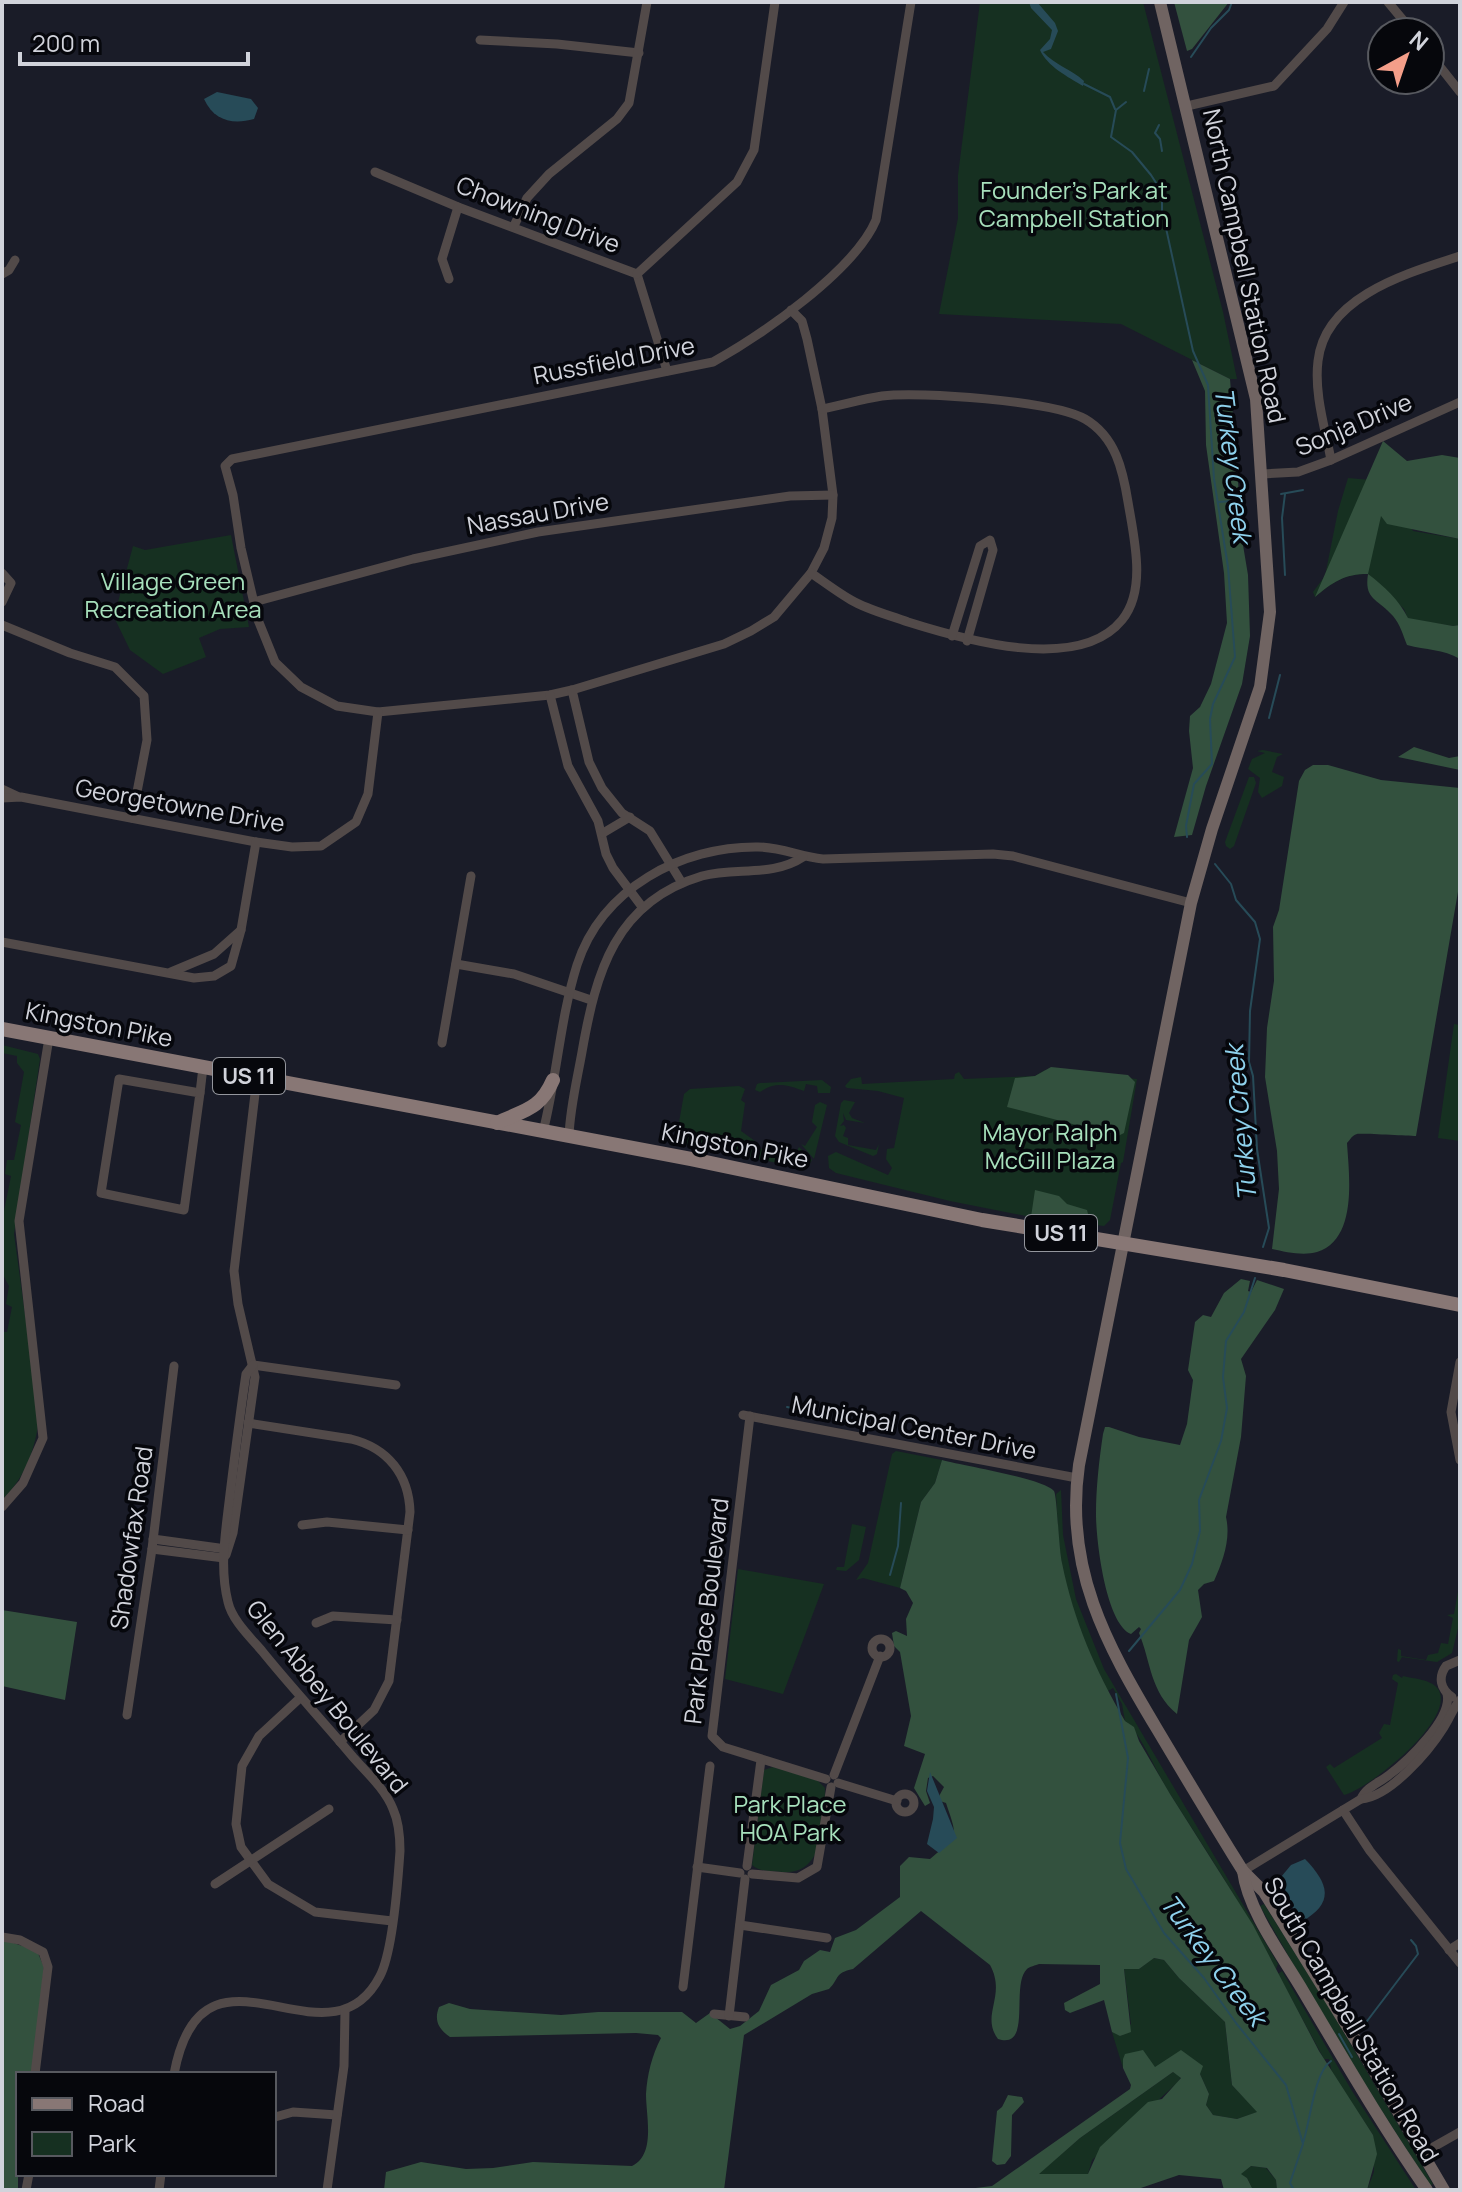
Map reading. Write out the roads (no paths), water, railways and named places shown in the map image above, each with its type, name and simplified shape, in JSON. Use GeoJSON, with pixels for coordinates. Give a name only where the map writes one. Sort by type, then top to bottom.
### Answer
{"type":"FeatureCollection","features":[{"type":"Feature","properties":{"kind":"main road","name":"North Campbell Station Road"},"geometry":{"type":"LineString","coordinates":[[1122,1243],[1191,903],[1212,829],[1260,687],[1270,612],[1256,399],[1160,2]]}},
{"type":"Feature","properties":{"kind":"main road","name":"Kingston Pike"},"geometry":{"type":"LineString","coordinates":[[2,1029],[749,1171],[982,1220],[1284,1270],[1460,1305]]}},
{"type":"Feature","properties":{"kind":"main road"},"geometry":{"type":"LineString","coordinates":[[497,1123],[542,1101],[553,1080]]}},
{"type":"Feature","properties":{"kind":"main road","name":"South Campbell Station Road"},"geometry":{"type":"LineString","coordinates":[[1122,1243],[1077,1478],[1080,1549],[1087,1584],[1102,1629],[1128,1680],[1243,1871],[1264,1892],[1444,2190]]}},
{"type":"Feature","properties":{"kind":"main road","name":"South Campbell Station Road"},"geometry":{"type":"LineString","coordinates":[[1243,1871],[1246,1890],[1282,1956],[1371,2105],[1427,2190]]}},
{"type":"Feature","properties":{"kind":"street"},"geometry":{"type":"LineString","coordinates":[[514,226],[527,198],[549,174],[617,119],[629,103],[647,2]]}},
{"type":"Feature","properties":{"kind":"street"},"geometry":{"type":"LineString","coordinates":[[637,274],[737,182],[754,150],[775,2]]}},
{"type":"Feature","properties":{"kind":"street","name":"Russfield Drive"},"geometry":{"type":"LineString","coordinates":[[254,602],[225,466],[232,459],[713,362],[791,310],[853,257],[868,239],[876,220],[911,2]]}},
{"type":"Feature","properties":{"kind":"street"},"geometry":{"type":"LineString","coordinates":[[1187,106],[1274,86],[1327,29],[1344,2]]}},
{"type":"Feature","properties":{"kind":"street"},"geometry":{"type":"LineString","coordinates":[[480,40],[639,53]]}},
{"type":"Feature","properties":{"kind":"street"},"geometry":{"type":"LineString","coordinates":[[1446,74],[1460,92]]}},
{"type":"Feature","properties":{"kind":"street","name":"Chowning Drive"},"geometry":{"type":"LineString","coordinates":[[375,172],[458,207],[637,274],[667,371]]}},
{"type":"Feature","properties":{"kind":"street"},"geometry":{"type":"LineString","coordinates":[[449,279],[442,259],[458,207]]}},
{"type":"Feature","properties":{"kind":"street"},"geometry":{"type":"LineString","coordinates":[[1331,460],[1319,396],[1318,360],[1322,342],[1332,323],[1349,305],[1375,290],[1460,256]]}},
{"type":"Feature","properties":{"kind":"street"},"geometry":{"type":"LineString","coordinates":[[2,274],[9,270],[15,260]]}},
{"type":"Feature","properties":{"kind":"street"},"geometry":{"type":"LineString","coordinates":[[254,602],[275,662],[301,687],[337,706],[378,712],[550,695],[724,644],[751,631],[774,617],[811,573],[824,548],[832,518],[833,495],[822,409],[802,321],[791,310]]}},
{"type":"Feature","properties":{"kind":"street"},"geometry":{"type":"LineString","coordinates":[[811,573],[853,601],[967,641],[1040,649],[1091,640],[1112,629],[1123,620],[1136,586],[1134,545],[1123,467],[1107,439],[1087,420],[1062,410],[959,397],[884,396],[822,409]]}},
{"type":"Feature","properties":{"kind":"street","name":"Sonja Drive"},"geometry":{"type":"LineString","coordinates":[[1262,474],[1298,472],[1460,402]]}},
{"type":"Feature","properties":{"kind":"street","name":"Nassau Drive"},"geometry":{"type":"LineString","coordinates":[[254,602],[413,559],[538,532],[790,496],[833,495]]}},
{"type":"Feature","properties":{"kind":"street"},"geometry":{"type":"LineString","coordinates":[[952,636],[980,546],[990,540],[993,550],[967,641]]}},
{"type":"Feature","properties":{"kind":"street"},"geometry":{"type":"LineString","coordinates":[[2,573],[11,583],[2,602]]}},
{"type":"Feature","properties":{"kind":"street"},"geometry":{"type":"LineString","coordinates":[[2,625],[70,653],[115,667],[144,696],[147,740],[132,818]]}},
{"type":"Feature","properties":{"kind":"street"},"geometry":{"type":"LineString","coordinates":[[572,690],[589,762],[602,788],[614,805],[650,831],[682,883]]}},
{"type":"Feature","properties":{"kind":"street"},"geometry":{"type":"LineString","coordinates":[[550,695],[568,766],[603,833],[606,854],[643,908]]}},
{"type":"Feature","properties":{"kind":"street","name":"Georgetowne Drive"},"geometry":{"type":"LineString","coordinates":[[2,789],[21,797],[256,842],[292,847],[321,846],[356,822],[368,794],[378,712]]}},
{"type":"Feature","properties":{"kind":"street","name":"Georgetowne Drive"},"geometry":{"type":"LineString","coordinates":[[2,798],[21,797]]}},
{"type":"Feature","properties":{"kind":"street"},"geometry":{"type":"LineString","coordinates":[[603,833],[630,817]]}},
{"type":"Feature","properties":{"kind":"street"},"geometry":{"type":"LineString","coordinates":[[2,942],[194,978],[214,976],[231,966],[241,930],[256,842]]}},
{"type":"Feature","properties":{"kind":"street"},"geometry":{"type":"LineString","coordinates":[[543,1132],[569,992],[584,948],[611,909],[629,890],[671,863],[708,851],[741,847],[779,848],[803,857],[823,859],[954,854],[1013,856],[1191,903]]}},
{"type":"Feature","properties":{"kind":"street"},"geometry":{"type":"LineString","coordinates":[[569,1136],[591,1000],[607,956],[622,931],[643,908],[682,883],[727,871],[781,869],[803,857]]}},
{"type":"Feature","properties":{"kind":"street"},"geometry":{"type":"LineString","coordinates":[[442,1043],[471,876]]}},
{"type":"Feature","properties":{"kind":"street"},"geometry":{"type":"LineString","coordinates":[[171,972],[214,954],[241,930]]}},
{"type":"Feature","properties":{"kind":"street"},"geometry":{"type":"LineString","coordinates":[[456,964],[514,974],[591,1000]]}},
{"type":"Feature","properties":{"kind":"street"},"geometry":{"type":"LineString","coordinates":[[2,1507],[23,1483],[43,1438],[19,1221],[49,1038]]}},
{"type":"Feature","properties":{"kind":"street"},"geometry":{"type":"LineString","coordinates":[[200,1093],[119,1079],[101,1193],[184,1210],[200,1093],[203,1067]]}},
{"type":"Feature","properties":{"kind":"street","name":"Glen Abbey Boulevard"},"geometry":{"type":"LineString","coordinates":[[225,1552],[255,1377],[238,1304],[234,1271],[257,1077]]}},
{"type":"Feature","properties":{"kind":"street"},"geometry":{"type":"LineString","coordinates":[[1460,1362],[1451,1412],[1460,1460]]}},
{"type":"Feature","properties":{"kind":"street"},"geometry":{"type":"LineString","coordinates":[[253,1365],[396,1385]]}},
{"type":"Feature","properties":{"kind":"street","name":"Glen Abbey Boulevard"},"geometry":{"type":"LineString","coordinates":[[253,1365],[246,1374],[225,1552],[228,1605],[240,1626],[385,1794],[399,1827],[400,1850],[386,1961],[380,1978],[345,2011]]}},
{"type":"Feature","properties":{"kind":"street","name":"Shadowfax Road"},"geometry":{"type":"LineString","coordinates":[[127,1715],[174,1366]]}},
{"type":"Feature","properties":{"kind":"street","name":"Municipal Center Drive"},"geometry":{"type":"LineString","coordinates":[[747,1416],[1077,1478]]}},
{"type":"Feature","properties":{"kind":"street","name":"Park Place Boulevard"},"geometry":{"type":"LineString","coordinates":[[747,1416],[711,1732],[718,1744],[761,1760],[897,1801]]}},
{"type":"Feature","properties":{"kind":"street"},"geometry":{"type":"LineString","coordinates":[[248,1423],[351,1439],[377,1449],[393,1462],[406,1484],[410,1502],[408,1530],[390,1672],[385,1690],[368,1717],[340,1742]]}},
{"type":"Feature","properties":{"kind":"street"},"geometry":{"type":"LineString","coordinates":[[302,1525],[327,1522],[408,1530]]}},
{"type":"Feature","properties":{"kind":"street"},"geometry":{"type":"LineString","coordinates":[[152,1544],[225,1552]]}},
{"type":"Feature","properties":{"kind":"street"},"geometry":{"type":"LineString","coordinates":[[316,1623],[333,1616],[397,1620]]}},
{"type":"Feature","properties":{"kind":"street"},"geometry":{"type":"LineString","coordinates":[[697,1867],[798,1878],[817,1867],[832,1781],[880,1656]]}},
{"type":"Feature","properties":{"kind":"street"},"geometry":{"type":"LineString","coordinates":[[1361,1799],[1364,1792],[1400,1766],[1427,1738],[1447,1707],[1447,1694],[1441,1676],[1446,1666],[1458,1658]]}},
{"type":"Feature","properties":{"kind":"street"},"geometry":{"type":"LineString","coordinates":[[1243,1871],[1361,1799],[1370,1799],[1420,1760],[1460,1699],[1447,1694]]}},
{"type":"Feature","properties":{"kind":"street"},"geometry":{"type":"LineString","coordinates":[[300,1698],[259,1736],[242,1766],[236,1824],[241,1847],[268,1884],[315,1912],[392,1921]]}},
{"type":"Feature","properties":{"kind":"street"},"geometry":{"type":"LineString","coordinates":[[729,2016],[761,1760]]}},
{"type":"Feature","properties":{"kind":"street"},"geometry":{"type":"LineString","coordinates":[[683,1987],[710,1766]]}},
{"type":"Feature","properties":{"kind":"street"},"geometry":{"type":"LineString","coordinates":[[215,1884],[329,1809]]}},
{"type":"Feature","properties":{"kind":"street"},"geometry":{"type":"LineString","coordinates":[[1343,1810],[1370,1851],[1460,1963]]}},
{"type":"Feature","properties":{"kind":"street"},"geometry":{"type":"LineString","coordinates":[[740,1925],[827,1938]]}},
{"type":"Feature","properties":{"kind":"street"},"geometry":{"type":"LineString","coordinates":[[2,1937],[20,1940],[43,1952],[48,1967],[35,2072]]}},
{"type":"Feature","properties":{"kind":"street"},"geometry":{"type":"LineString","coordinates":[[1449,1950],[1460,1943]]}},
{"type":"Feature","properties":{"kind":"street"},"geometry":{"type":"LineString","coordinates":[[174,2072],[190,2026],[203,2011],[237,1999],[317,2014],[345,2011],[344,2066],[327,2190]]}},
{"type":"Feature","properties":{"kind":"street"},"geometry":{"type":"LineString","coordinates":[[714,2014],[745,2017]]}},
{"type":"Feature","properties":{"kind":"street"},"geometry":{"type":"LineString","coordinates":[[276,2117],[293,2112],[337,2115]]}},
{"type":"Feature","properties":{"kind":"street"},"geometry":{"type":"LineString","coordinates":[[1421,2154],[1460,2132]]}},
{"type":"Feature","properties":{"kind":"water"},"geometry":{"type":"Polygon","coordinates":[[[1029,2],[1037,2],[1058,31],[1051,49],[1043,52],[1084,81],[1083,86],[1058,71],[1043,56],[1040,50],[1050,39],[1052,30],[1029,2]]]}},
{"type":"Feature","properties":{"kind":"water"},"geometry":{"type":"Polygon","coordinates":[[[217,92],[251,99],[258,108],[254,119],[239,122],[219,117],[204,99],[217,92]]]}},
{"type":"Feature","properties":{"kind":"water"},"geometry":{"type":"Polygon","coordinates":[[[930,1772],[957,1838],[939,1853],[927,1844],[934,1807],[927,1791],[930,1772]]]}},
{"type":"Feature","properties":{"kind":"water"},"geometry":{"type":"Polygon","coordinates":[[[1305,1859],[1319,1877],[1325,1893],[1319,1908],[1301,1922],[1290,1904],[1281,1877],[1291,1865],[1305,1859]]]}},
{"type":"Feature","properties":{"kind":"waterway","name":"Turkey Creek"},"geometry":{"type":"LineString","coordinates":[[1191,57],[1232,2]]}},
{"type":"Feature","properties":{"kind":"waterway","name":"Turkey Creek"},"geometry":{"type":"LineString","coordinates":[[1144,91],[1149,69]]}},
{"type":"Feature","properties":{"kind":"waterway","name":"Turkey Creek"},"geometry":{"type":"LineString","coordinates":[[1084,84],[1110,97],[1115,109]]}},
{"type":"Feature","properties":{"kind":"waterway","name":"Turkey Creek"},"geometry":{"type":"LineString","coordinates":[[1126,102],[1116,110],[1111,137],[1132,152],[1162,192],[1162,210],[1193,351],[1208,385],[1214,479],[1228,567],[1235,657],[1213,704],[1210,719],[1212,764],[1194,784],[1186,826],[1187,837]]}},
{"type":"Feature","properties":{"kind":"waterway"},"geometry":{"type":"LineString","coordinates":[[1159,125],[1155,133],[1160,139],[1162,151]]}},
{"type":"Feature","properties":{"kind":"waterway"},"geometry":{"type":"LineString","coordinates":[[1281,494],[1303,490]]}},
{"type":"Feature","properties":{"kind":"waterway"},"geometry":{"type":"LineString","coordinates":[[1285,494],[1282,518],[1285,575]]}},
{"type":"Feature","properties":{"kind":"waterway"},"geometry":{"type":"LineString","coordinates":[[1219,502],[1242,500]]}},
{"type":"Feature","properties":{"kind":"waterway"},"geometry":{"type":"LineString","coordinates":[[1269,718],[1280,675]]}},
{"type":"Feature","properties":{"kind":"waterway","name":"Turkey Creek"},"geometry":{"type":"LineString","coordinates":[[1215,864],[1231,884],[1236,900],[1255,922],[1260,939],[1250,1011],[1249,1062],[1253,1076],[1257,1149],[1269,1228],[1263,1247]]}},
{"type":"Feature","properties":{"kind":"waterway","name":"Turkey Creek"},"geometry":{"type":"LineString","coordinates":[[1129,1651],[1180,1590],[1192,1564],[1200,1531],[1199,1500],[1221,1441],[1227,1408],[1223,1377],[1226,1341],[1244,1312],[1255,1278]]}},
{"type":"Feature","properties":{"kind":"waterway"},"geometry":{"type":"LineString","coordinates":[[787,1407],[821,1414]]}},
{"type":"Feature","properties":{"kind":"waterway"},"geometry":{"type":"LineString","coordinates":[[835,1417],[846,1418]]}},
{"type":"Feature","properties":{"kind":"waterway"},"geometry":{"type":"LineString","coordinates":[[890,1575],[898,1546],[901,1503]]}},
{"type":"Feature","properties":{"kind":"waterway","name":"Turkey Creek"},"geometry":{"type":"LineString","coordinates":[[1116,1694],[1128,1758],[1120,1843],[1126,1869],[1164,1933],[1204,1978],[1286,2085],[1303,2144],[1290,2183],[1294,2190]]}},
{"type":"Feature","properties":{"kind":"waterway"},"geometry":{"type":"LineString","coordinates":[[1361,2029],[1418,1954],[1411,1940]]}},
{"type":"Feature","properties":{"kind":"waterway"},"geometry":{"type":"LineString","coordinates":[[1339,2034],[1352,2057]]}},
{"type":"Feature","properties":{"kind":"waterway"},"geometry":{"type":"LineString","coordinates":[[1303,2143],[1320,2076],[1331,2061]]}},
{"type":"Feature","properties":{"kind":"park label","name":"Founder's Park at Campbell Station"},"geometry":{"type":"Point","coordinates":[1074,205]}},
{"type":"Feature","properties":{"kind":"park label","name":"Village Green Recreation Area"},"geometry":{"type":"Point","coordinates":[173,596]}},
{"type":"Feature","properties":{"kind":"park label","name":"Mayor Ralph McGill Plaza"},"geometry":{"type":"Point","coordinates":[1050,1147]}},
{"type":"Feature","properties":{"kind":"park label","name":"Park Place HOA Park"},"geometry":{"type":"Point","coordinates":[790,1819]}}]}
